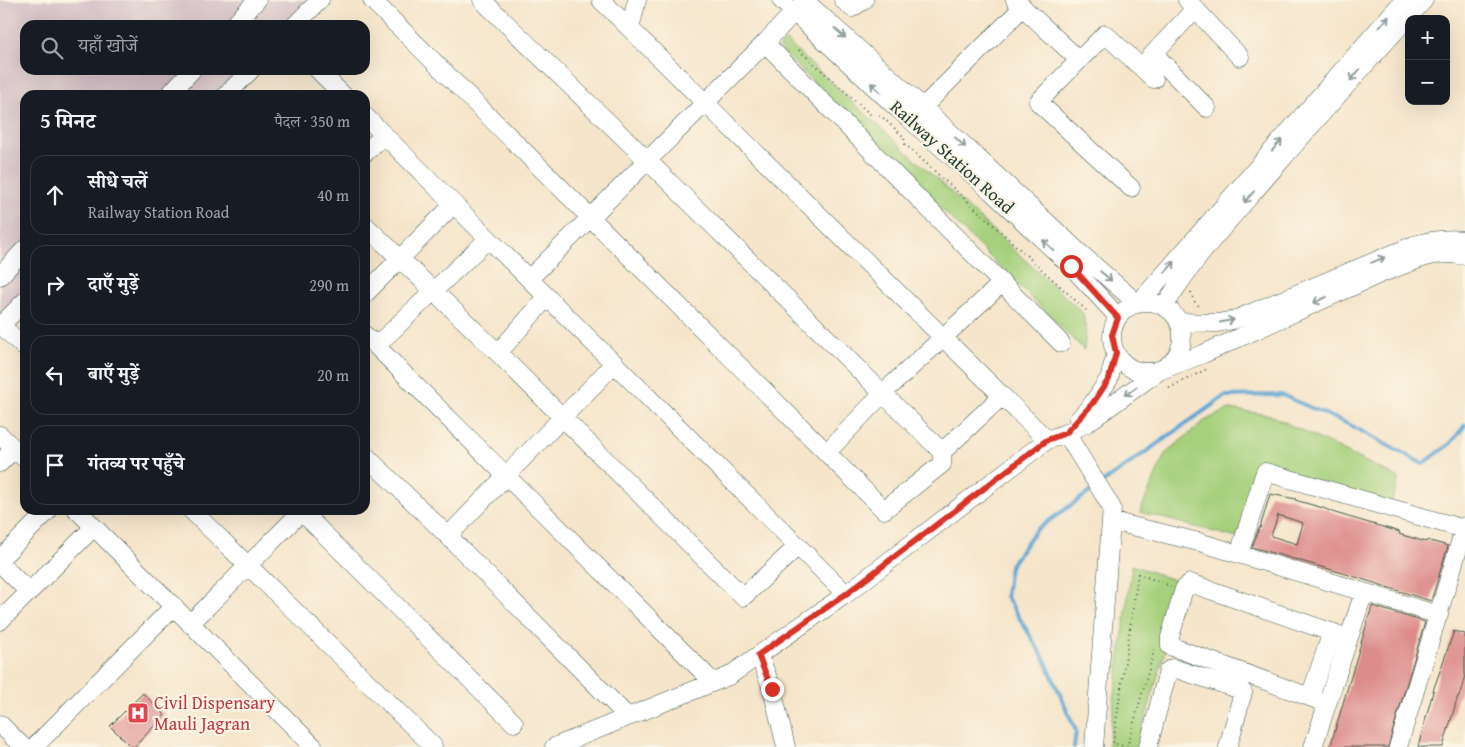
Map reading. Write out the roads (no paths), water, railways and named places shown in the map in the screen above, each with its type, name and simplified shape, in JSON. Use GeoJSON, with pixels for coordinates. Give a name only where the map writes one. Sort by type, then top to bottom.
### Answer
{"type":"FeatureCollection","features":[{"type":"Feature","properties":{"kind":"street"},"geometry":{"type":"LineString","coordinates":[[239,20],[257,0]]}},
{"type":"Feature","properties":{"kind":"street"},"geometry":{"type":"LineString","coordinates":[[301,20],[320,0]]}},
{"type":"Feature","properties":{"kind":"street"},"geometry":{"type":"LineString","coordinates":[[372,0],[884,510],[942,464],[942,452],[647,160],[482,0]]}},
{"type":"Feature","properties":{"kind":"street"},"geometry":{"type":"LineString","coordinates":[[602,0],[1047,440]]}},
{"type":"Feature","properties":{"kind":"street"},"geometry":{"type":"LineString","coordinates":[[630,28],[637,0]]}},
{"type":"Feature","properties":{"kind":"street"},"geometry":{"type":"LineString","coordinates":[[843,0],[852,8],[864,0]]}},
{"type":"Feature","properties":{"kind":"street"},"geometry":{"type":"LineString","coordinates":[[1138,304],[1404,0]]}},
{"type":"Feature","properties":{"kind":"street"},"geometry":{"type":"LineString","coordinates":[[1164,307],[1179,282],[1226,223],[1424,0]]}},
{"type":"Feature","properties":{"kind":"street"},"geometry":{"type":"LineString","coordinates":[[528,279],[765,43],[793,4]]}},
{"type":"Feature","properties":{"kind":"street","name":"Railway Station Road"},"geometry":{"type":"LineString","coordinates":[[793,4],[923,107],[1080,254],[1138,304]]}},
{"type":"Feature","properties":{"kind":"street","name":"Railway Station Road"},"geometry":{"type":"LineString","coordinates":[[793,4],[898,108],[1071,266],[1118,318]]}},
{"type":"Feature","properties":{"kind":"street"},"geometry":{"type":"LineString","coordinates":[[923,107],[1019,4],[1079,60]]}},
{"type":"Feature","properties":{"kind":"street"},"geometry":{"type":"LineString","coordinates":[[1131,188],[1038,102],[1105,34],[1147,73],[1154,54],[1191,5],[1240,56]]}},
{"type":"Feature","properties":{"kind":"street"},"geometry":{"type":"LineString","coordinates":[[765,43],[1062,342]]}},
{"type":"Feature","properties":{"kind":"street"},"geometry":{"type":"LineString","coordinates":[[1154,54],[1207,108]]}},
{"type":"Feature","properties":{"kind":"street"},"geometry":{"type":"LineString","coordinates":[[174,90],[187,75]]}},
{"type":"Feature","properties":{"kind":"street"},"geometry":{"type":"LineString","coordinates":[[234,90],[247,75]]}},
{"type":"Feature","properties":{"kind":"street"},"geometry":{"type":"LineString","coordinates":[[323,75],[338,90]]}},
{"type":"Feature","properties":{"kind":"street"},"geometry":{"type":"LineString","coordinates":[[370,121],[846,594]]}},
{"type":"Feature","properties":{"kind":"street"},"geometry":{"type":"LineString","coordinates":[[370,149],[384,135]]}},
{"type":"Feature","properties":{"kind":"street"},"geometry":{"type":"LineString","coordinates":[[370,289],[454,204]]}},
{"type":"Feature","properties":{"kind":"street"},"geometry":{"type":"LineString","coordinates":[[370,230],[498,353],[743,597],[798,546]]}},
{"type":"Feature","properties":{"kind":"street"},"geometry":{"type":"LineString","coordinates":[[488,239],[433,292],[371,340],[713,682]]}},
{"type":"Feature","properties":{"kind":"street"},"geometry":{"type":"LineString","coordinates":[[1179,322],[1217,323],[1234,320],[1414,245],[1430,241],[1465,240]]}},
{"type":"Feature","properties":{"kind":"street"},"geometry":{"type":"LineString","coordinates":[[0,276],[20,254]]}},
{"type":"Feature","properties":{"kind":"street"},"geometry":{"type":"LineString","coordinates":[[560,746],[729,676],[846,594],[1047,440],[1066,433],[1086,422],[1159,370],[1168,366],[1180,351],[1182,341],[1182,331],[1173,313],[1164,307],[1147,302],[1124,311],[1118,318],[1112,335],[1116,353],[1121,361],[1130,368],[1139,372],[1149,373],[1159,370],[1203,354],[1410,262],[1433,256],[1453,254],[1465,256]]}},
{"type":"Feature","properties":{"kind":"street"},"geometry":{"type":"LineString","coordinates":[[829,454],[830,449],[883,393],[1002,283]]}},
{"type":"Feature","properties":{"kind":"street"},"geometry":{"type":"LineString","coordinates":[[498,353],[547,297]]}},
{"type":"Feature","properties":{"kind":"street"},"geometry":{"type":"LineString","coordinates":[[20,306],[1,325],[20,343]]}},
{"type":"Feature","properties":{"kind":"street"},"geometry":{"type":"LineString","coordinates":[[1066,433],[1093,403],[1109,379],[1116,353]]}},
{"type":"Feature","properties":{"kind":"street"},"geometry":{"type":"LineString","coordinates":[[448,536],[614,363]]}},
{"type":"Feature","properties":{"kind":"street"},"geometry":{"type":"LineString","coordinates":[[942,452],[1002,396]]}},
{"type":"Feature","properties":{"kind":"street"},"geometry":{"type":"LineString","coordinates":[[1066,433],[1112,508],[1094,747]]}},
{"type":"Feature","properties":{"kind":"street"},"geometry":{"type":"LineString","coordinates":[[0,435],[20,454],[0,463]]}},
{"type":"Feature","properties":{"kind":"street"},"geometry":{"type":"LineString","coordinates":[[370,460],[628,717]]}},
{"type":"Feature","properties":{"kind":"street"},"geometry":{"type":"LineString","coordinates":[[1239,554],[1265,472],[1464,528],[1398,747]]}},
{"type":"Feature","properties":{"kind":"street"},"geometry":{"type":"LineString","coordinates":[[0,559],[44,515]]}},
{"type":"Feature","properties":{"kind":"street"},"geometry":{"type":"LineString","coordinates":[[82,515],[314,747]]}},
{"type":"Feature","properties":{"kind":"street"},"geometry":{"type":"LineString","coordinates":[[196,515],[433,746]]}},
{"type":"Feature","properties":{"kind":"street"},"geometry":{"type":"LineString","coordinates":[[190,624],[298,515]]}},
{"type":"Feature","properties":{"kind":"street"},"geometry":{"type":"LineString","coordinates":[[306,515],[514,723]]}},
{"type":"Feature","properties":{"kind":"street"},"geometry":{"type":"LineString","coordinates":[[1112,520],[1199,542],[1439,615]]}},
{"type":"Feature","properties":{"kind":"street"},"geometry":{"type":"LineString","coordinates":[[0,621],[94,527]]}},
{"type":"Feature","properties":{"kind":"street"},"geometry":{"type":"LineString","coordinates":[[0,562],[29,592]]}},
{"type":"Feature","properties":{"kind":"street"},"geometry":{"type":"LineString","coordinates":[[1318,700],[1170,646],[1170,637],[1184,588],[1190,583],[1340,635]]}},
{"type":"Feature","properties":{"kind":"street"},"geometry":{"type":"LineString","coordinates":[[1313,747],[1318,700],[1340,635],[1364,592]]}},
{"type":"Feature","properties":{"kind":"street"},"geometry":{"type":"LineString","coordinates":[[34,747],[174,606]]}},
{"type":"Feature","properties":{"kind":"street"},"geometry":{"type":"LineString","coordinates":[[758,655],[772,689],[786,747]]}},
{"type":"Feature","properties":{"kind":"street"},"geometry":{"type":"LineString","coordinates":[[1148,747],[1168,671],[1173,668],[1242,690],[1243,694],[1228,747]]}},
{"type":"Feature","properties":{"kind":"street"},"geometry":{"type":"LineString","coordinates":[[1301,747],[1309,722]]}},
{"type":"Feature","properties":{"kind":"street"},"geometry":{"type":"LineString","coordinates":[[0,724],[23,747]]}},
{"type":"Feature","properties":{"kind":"waterway"},"geometry":{"type":"LineString","coordinates":[[1102,483],[1225,396],[1282,395],[1348,424],[1423,464],[1451,443],[1465,425]]}},
{"type":"Feature","properties":{"kind":"waterway"},"geometry":{"type":"LineString","coordinates":[[1074,747],[1076,731],[1045,660],[1006,596],[1010,566],[1036,530],[1094,489]]}},
{"type":"Feature","properties":{"kind":"place","name":"Civil Dispensary Mauli Jagran"},"geometry":{"type":"Point","coordinates":[138,713]}}]}
